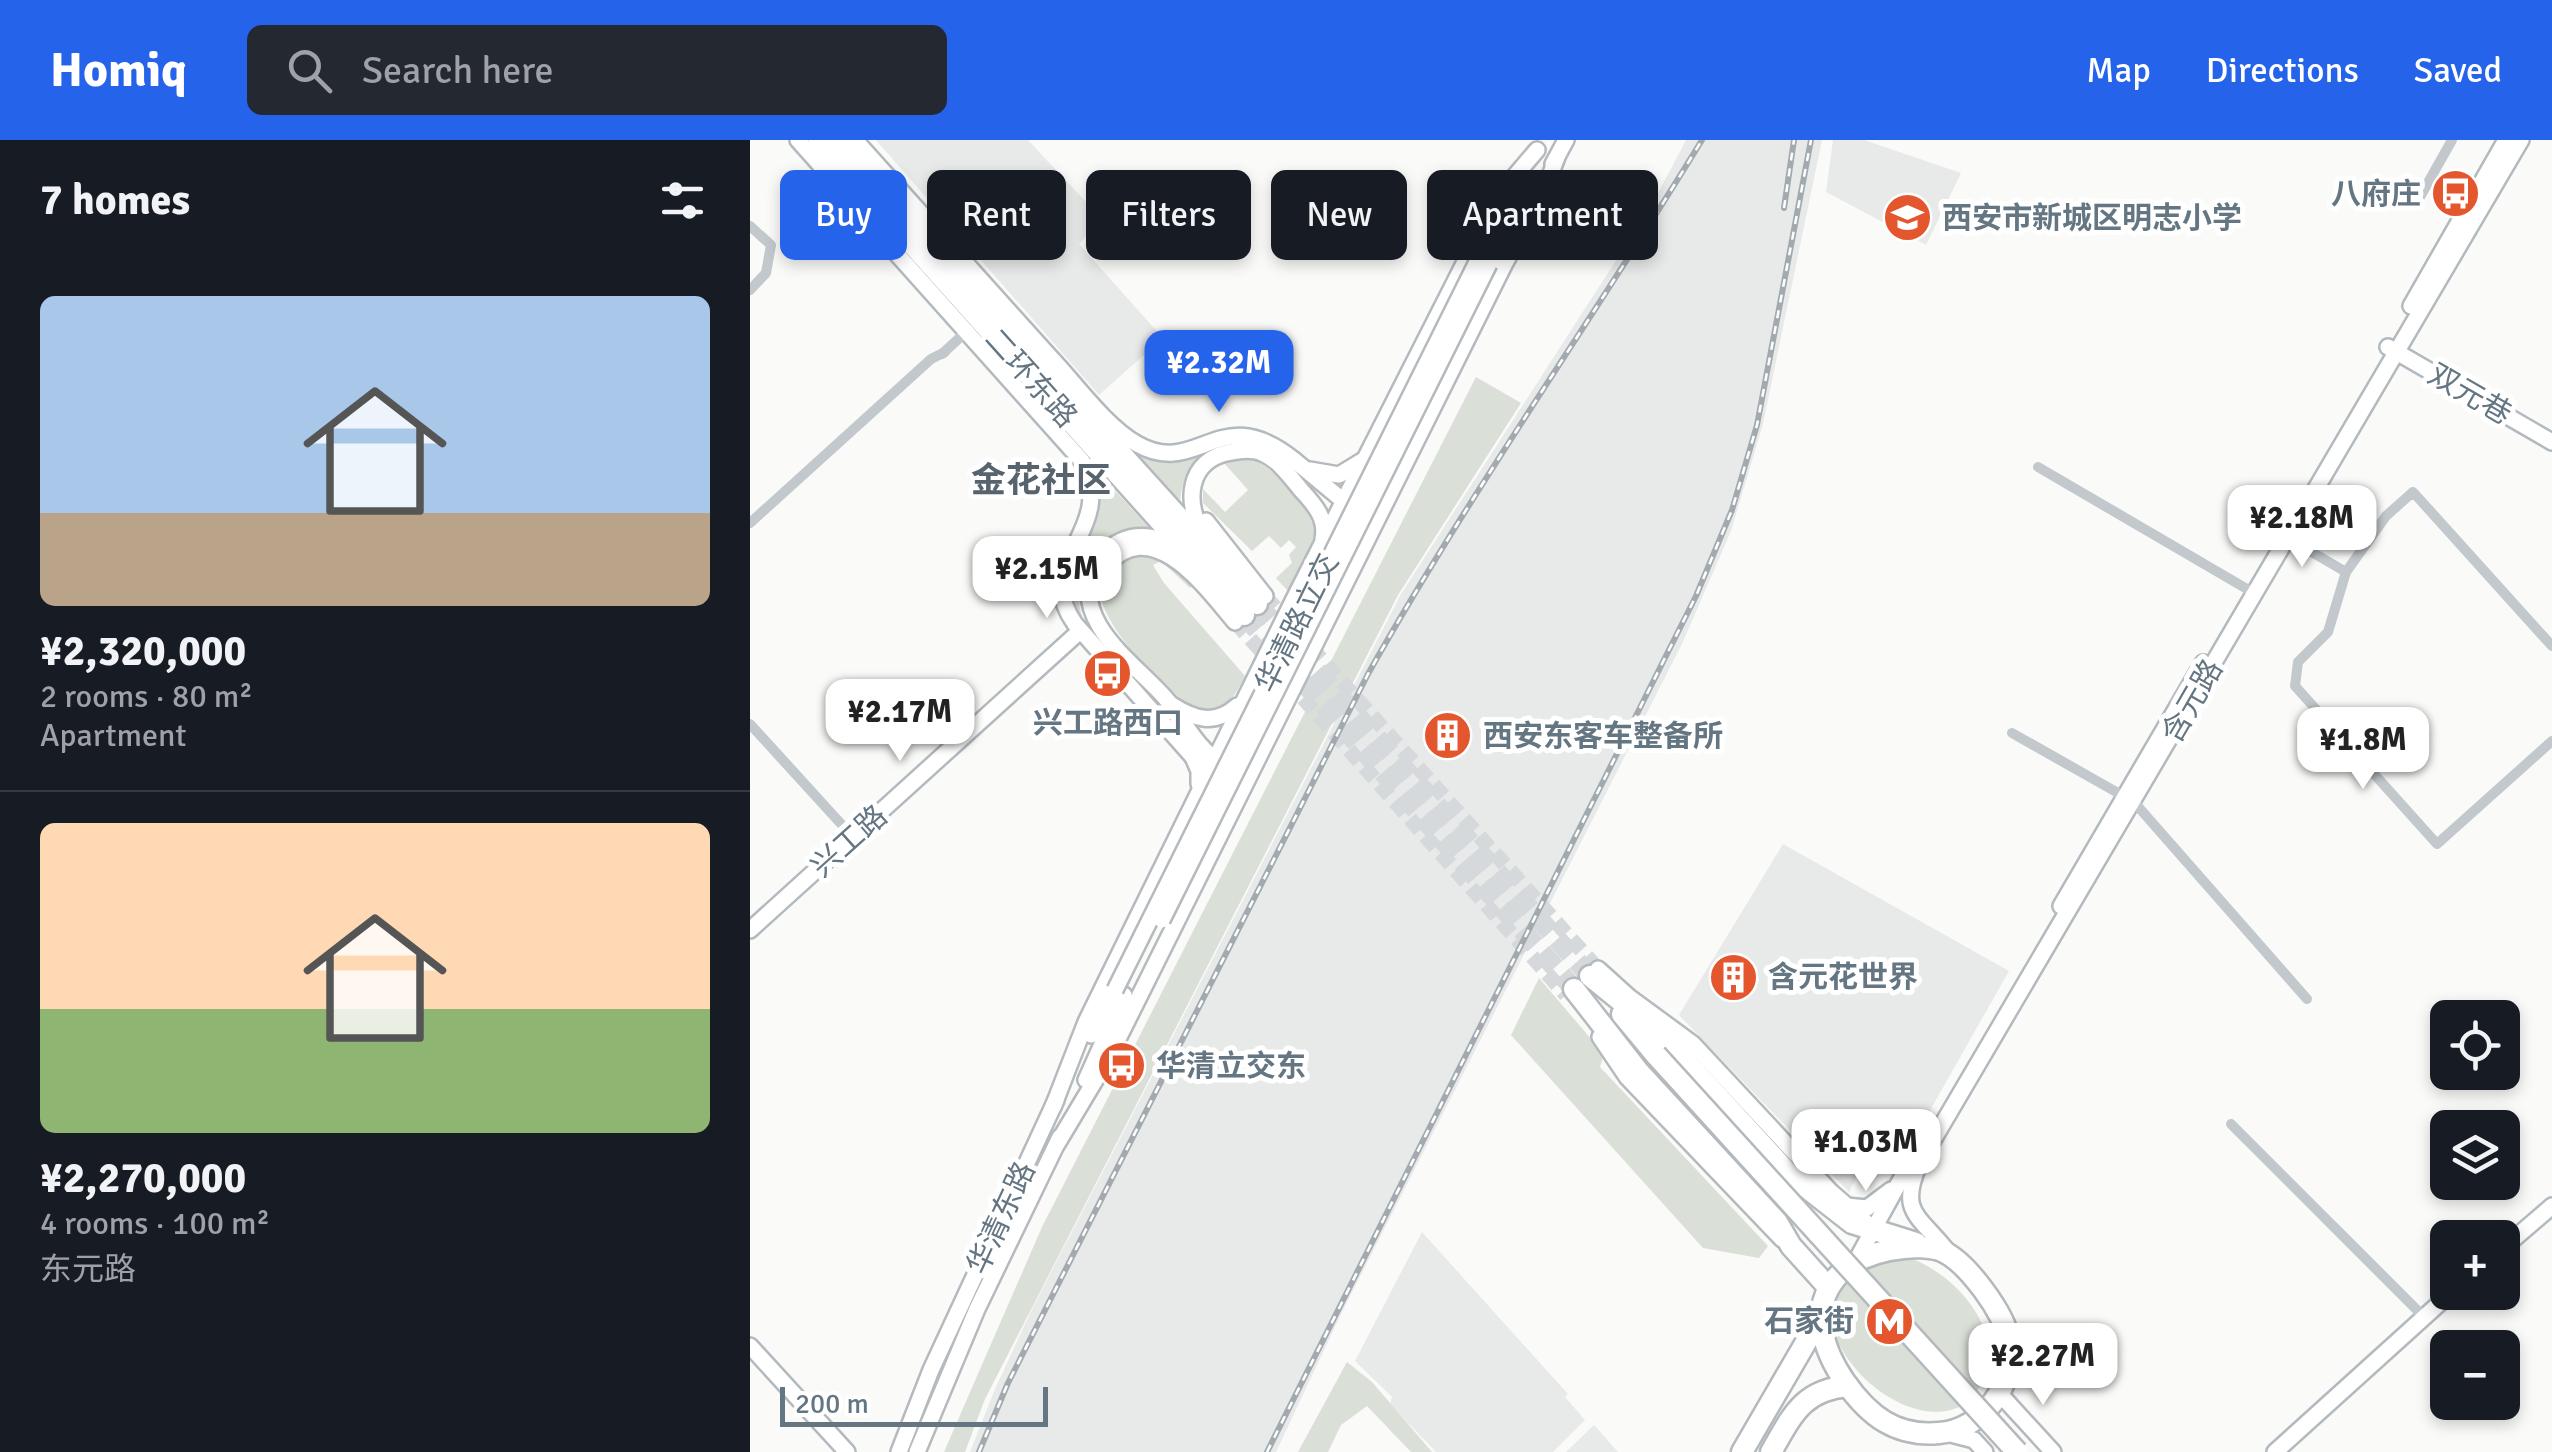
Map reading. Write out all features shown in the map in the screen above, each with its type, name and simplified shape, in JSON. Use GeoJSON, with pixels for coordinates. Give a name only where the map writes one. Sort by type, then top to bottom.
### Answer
{"type":"FeatureCollection","features":[{"type":"Feature","properties":{"kind":"highway","name":"二环东路"},"geometry":{"type":"LineString","coordinates":[[837,140],[1195,560],[1250,609]]}},
{"type":"Feature","properties":{"kind":"highway","name":"二环东路"},"geometry":{"type":"LineString","coordinates":[[807,143],[955,282],[1233,577],[1250,609]]}},
{"type":"Feature","properties":{"kind":"highway"},"geometry":{"type":"LineString","coordinates":[[1582,982],[1592,1010],[1638,1070],[1777,1222],[1791,1246],[1828,1288]]}},
{"type":"Feature","properties":{"kind":"highway"},"geometry":{"type":"LineString","coordinates":[[1582,982],[1999,1452]]}},
{"type":"Feature","properties":{"kind":"highway"},"geometry":{"type":"LineString","coordinates":[[1582,982],[1658,1032],[1810,1192],[1852,1222],[1954,1259],[1990,1300],[2006,1327],[2010,1362],[1999,1393],[1978,1418],[1957,1430],[1914,1433],[1886,1425],[1866,1410],[1827,1351],[1820,1318]]}},
{"type":"Feature","properties":{"kind":"highway"},"geometry":{"type":"LineString","coordinates":[[1592,1010],[1651,1059],[2017,1452]]}},
{"type":"Feature","properties":{"kind":"highway"},"geometry":{"type":"LineString","coordinates":[[1742,1452],[1820,1318],[1828,1288],[1856,1262],[1885,1250],[1931,1248]]}},
{"type":"Feature","properties":{"kind":"highway"},"geometry":{"type":"LineString","coordinates":[[1771,1452],[1796,1410],[1808,1398],[1829,1388],[1848,1386]]}},
{"type":"Feature","properties":{"kind":"main road"},"geometry":{"type":"LineString","coordinates":[[855,140],[1103,414],[1136,444],[1156,453],[1172,454],[1224,437],[1248,434],[1273,444],[1343,504],[1378,522]]}},
{"type":"Feature","properties":{"kind":"main road"},"geometry":{"type":"LineString","coordinates":[[1057,1144],[1110,1057],[1544,192],[1566,140]]}},
{"type":"Feature","properties":{"kind":"main road","name":"含元路"},"geometry":{"type":"LineString","coordinates":[[2392,349],[2506,140]]}},
{"type":"Feature","properties":{"kind":"main road","name":"含元路"},"geometry":{"type":"LineString","coordinates":[[1954,1259],[1909,1200],[1919,1164],[2392,349],[2521,140]]}},
{"type":"Feature","properties":{"kind":"main road"},"geometry":{"type":"LineString","coordinates":[[807,143],[829,170]]}},
{"type":"Feature","properties":{"kind":"main road"},"geometry":{"type":"LineString","coordinates":[[1527,170],[1539,145]]}},
{"type":"Feature","properties":{"kind":"main road"},"geometry":{"type":"LineString","coordinates":[[1052,1107],[1086,1022],[1194,799],[1202,760],[1253,680],[1471,250],[1514,177],[1539,145]]}},
{"type":"Feature","properties":{"kind":"main road"},"geometry":{"type":"LineString","coordinates":[[1548,170],[1557,158]]}},
{"type":"Feature","properties":{"kind":"main road"},"geometry":{"type":"LineString","coordinates":[[908,200],[955,282]]}},
{"type":"Feature","properties":{"kind":"main road"},"geometry":{"type":"LineString","coordinates":[[907,255],[955,282]]}},
{"type":"Feature","properties":{"kind":"main road"},"geometry":{"type":"LineString","coordinates":[[903,260],[1070,445],[1086,469],[1092,508],[1067,558],[1063,584],[1066,610],[1080,631],[1202,760],[1245,787]]}},
{"type":"Feature","properties":{"kind":"main road","name":"华清路立交"},"geometry":{"type":"LineString","coordinates":[[1119,992],[1484,260]]}},
{"type":"Feature","properties":{"kind":"main road","name":"双元巷"},"geometry":{"type":"LineString","coordinates":[[2392,349],[2552,442]]}},
{"type":"Feature","properties":{"kind":"main road"},"geometry":{"type":"LineString","coordinates":[[1233,577],[1198,526],[1191,506],[1197,472],[1220,454],[1242,450],[1269,456],[1310,500],[1324,522],[1320,550]]}},
{"type":"Feature","properties":{"kind":"main road"},"geometry":{"type":"LineString","coordinates":[[1242,450],[1227,456],[1206,475],[1201,510],[1250,609]]}},
{"type":"Feature","properties":{"kind":"main road"},"geometry":{"type":"LineString","coordinates":[[1294,460],[1314,471],[1339,474],[1357,466],[1371,450]]}},
{"type":"Feature","properties":{"kind":"main road","name":"含元路"},"geometry":{"type":"LineString","coordinates":[[1856,1262],[1900,1180],[2129,799],[2247,589],[2283,536]]}},
{"type":"Feature","properties":{"kind":"main road"},"geometry":{"type":"LineString","coordinates":[[1195,560],[1166,541],[1130,538],[1109,548],[1094,570],[1089,594],[1097,620],[1122,655],[1169,702],[1202,760]]}},
{"type":"Feature","properties":{"kind":"main road"},"geometry":{"type":"LineString","coordinates":[[1149,680],[1102,616],[1098,602],[1097,582],[1120,554],[1143,547],[1172,557],[1250,609]]}},
{"type":"Feature","properties":{"kind":"main road"},"geometry":{"type":"LineString","coordinates":[[1290,607],[1292,620],[1312,632],[1325,627]]}},
{"type":"Feature","properties":{"kind":"main road","name":"兴工路"},"geometry":{"type":"LineString","coordinates":[[750,930],[1080,631]]}},
{"type":"Feature","properties":{"kind":"main road"},"geometry":{"type":"LineString","coordinates":[[1169,702],[1193,716],[1218,719],[1236,706],[1267,666],[1288,678],[1292,694]]}},
{"type":"Feature","properties":{"kind":"main road"},"geometry":{"type":"LineString","coordinates":[[1791,1246],[1770,1229],[1626,1077],[1588,1020],[1582,982],[1629,997],[1693,1044],[1831,1192],[1875,1230]]}},
{"type":"Feature","properties":{"kind":"main road","name":"华清东路"},"geometry":{"type":"LineString","coordinates":[[899,1452],[931,1370],[1052,1107],[1119,992]]}},
{"type":"Feature","properties":{"kind":"main road","name":"华清东路"},"geometry":{"type":"LineString","coordinates":[[917,1452],[971,1323],[1057,1144],[1119,992]]}},
{"type":"Feature","properties":{"kind":"main road"},"geometry":{"type":"LineString","coordinates":[[1810,1192],[1859,1209],[1872,1206],[1900,1180]]}},
{"type":"Feature","properties":{"kind":"main road"},"geometry":{"type":"LineString","coordinates":[[2520,1234],[2552,1206]]}},
{"type":"Feature","properties":{"kind":"main road"},"geometry":{"type":"LineString","coordinates":[[2275,1452],[2432,1310]]}},
{"type":"Feature","properties":{"kind":"main road"},"geometry":{"type":"LineString","coordinates":[[750,1346],[847,1452]]}},
{"type":"Feature","properties":{"kind":"main road"},"geometry":{"type":"LineString","coordinates":[[1999,1393],[2054,1452]]}},
{"type":"Feature","properties":{"kind":"main road"},"geometry":{"type":"LineString","coordinates":[[1943,1433],[1974,1440],[1985,1452]]}},
{"type":"Feature","properties":{"kind":"street"},"geometry":{"type":"LineString","coordinates":[[2420,198],[2452,140]]}},
{"type":"Feature","properties":{"kind":"street"},"geometry":{"type":"LineString","coordinates":[[750,226],[770,245],[766,274],[750,290]]}},
{"type":"Feature","properties":{"kind":"street"},"geometry":{"type":"LineString","coordinates":[[910,387],[968,330]]}},
{"type":"Feature","properties":{"kind":"street"},"geometry":{"type":"LineString","coordinates":[[750,523],[932,359],[945,352]]}},
{"type":"Feature","properties":{"kind":"street"},"geometry":{"type":"LineString","coordinates":[[2038,467],[2247,589]]}},
{"type":"Feature","properties":{"kind":"street"},"geometry":{"type":"LineString","coordinates":[[2552,646],[2413,492],[2386,516],[2346,572],[2328,632],[2298,662],[2295,686],[2438,844],[2552,742]]}},
{"type":"Feature","properties":{"kind":"street"},"geometry":{"type":"LineString","coordinates":[[2283,536],[2346,572]]}},
{"type":"Feature","properties":{"kind":"street"},"geometry":{"type":"LineString","coordinates":[[750,724],[852,837]]}},
{"type":"Feature","properties":{"kind":"street"},"geometry":{"type":"LineString","coordinates":[[2012,732],[2129,799],[2307,999]]}},
{"type":"Feature","properties":{"kind":"street"},"geometry":{"type":"LineString","coordinates":[[2231,1124],[2424,1317]]}},
{"type":"Feature","properties":{"kind":"shaded area"},"geometry":{"type":"Polygon","coordinates":[[[876,140],[1028,140],[1056,170],[927,170],[927,198],[907,175],[907,170],[902,170],[876,140]]]}},
{"type":"Feature","properties":{"kind":"shaded area"},"geometry":{"type":"Polygon","coordinates":[[[1686,140],[1822,140],[1763,424],[1731,531],[1682,644],[1343,1310],[1276,1452],[970,1452],[1031,1311],[1401,594],[1616,260],[1658,260],[1658,193],[1686,140]]]}},
{"type":"Feature","properties":{"kind":"shaded area","name":"西安市新城区明志小学"},"geometry":{"type":"Polygon","coordinates":[[[1833,140],[1864,140],[1961,173],[1926,245],[1826,192],[1833,140]]]}},
{"type":"Feature","properties":{"kind":"shaded area"},"geometry":{"type":"Polygon","coordinates":[[[1066,181],[1086,202],[1086,236],[1079,244],[1086,252],[1086,260],[1093,260],[1163,338],[1099,395],[981,260],[1066,260],[1066,181]]]}},
{"type":"Feature","properties":{"kind":"shaded area"},"geometry":{"type":"Polygon","coordinates":[[[1476,377],[1521,403],[1398,595],[985,1399],[965,1452],[944,1452],[1042,1227],[1476,377]]]}},
{"type":"Feature","properties":{"kind":"shaded area"},"geometry":{"type":"Polygon","coordinates":[[[1244,443],[1207,455],[1190,470],[1180,507],[1127,448],[1141,454],[1170,456],[1244,443]]]}},
{"type":"Feature","properties":{"kind":"shaded area"},"geometry":{"type":"Polygon","coordinates":[[[1082,455],[1152,531],[1131,530],[1114,535],[1088,556],[1078,589],[1086,627],[1070,601],[1069,590],[1087,533],[1082,455]]]}},
{"type":"Feature","properties":{"kind":"shaded area"},"geometry":{"type":"Polygon","coordinates":[[[1248,457],[1289,488],[1312,523],[1311,547],[1288,591],[1276,578],[1292,563],[1289,555],[1296,547],[1289,540],[1281,548],[1269,536],[1252,551],[1203,503],[1203,489],[1225,512],[1248,490],[1224,463],[1248,457]]]}},
{"type":"Feature","properties":{"kind":"shaded area"},"geometry":{"type":"Polygon","coordinates":[[[1131,552],[1164,559],[1193,584],[1190,588],[1161,561],[1153,565],[1164,583],[1245,676],[1223,707],[1208,712],[1186,706],[1144,665],[1115,628],[1100,593],[1102,578],[1131,552]]]}},
{"type":"Feature","properties":{"kind":"shaded area"},"geometry":{"type":"Polygon","coordinates":[[[1783,844],[2009,971],[1911,1144],[1880,1128],[1849,1192],[1679,1015],[1783,844]]]}},
{"type":"Feature","properties":{"kind":"shaded area"},"geometry":{"type":"Polygon","coordinates":[[[1539,978],[1604,1054],[1600,1067],[1768,1246],[1759,1258],[1703,1248],[1511,1035],[1539,978]]]}},
{"type":"Feature","properties":{"kind":"shaded area"},"geometry":{"type":"Polygon","coordinates":[[[1422,1232],[1568,1394],[1565,1397],[1585,1420],[1553,1452],[1436,1452],[1390,1404],[1392,1397],[1355,1361],[1422,1232]]]}},
{"type":"Feature","properties":{"kind":"shaded area"},"geometry":{"type":"Polygon","coordinates":[[[1905,1256],[1926,1265],[1964,1296],[1978,1315],[1986,1336],[1989,1358],[1983,1380],[1969,1401],[1941,1412],[1911,1407],[1881,1392],[1855,1368],[1838,1341],[1831,1312],[1840,1285],[1867,1264],[1905,1256]]]}},
{"type":"Feature","properties":{"kind":"shaded area"},"geometry":{"type":"Polygon","coordinates":[[[1347,1362],[1372,1382],[1432,1452],[1411,1452],[1367,1406],[1341,1425],[1328,1452],[1298,1452],[1347,1362]]]}},
{"type":"Feature","properties":{"kind":"shaded area"},"geometry":{"type":"Polygon","coordinates":[[[1594,1425],[1618,1452],[1566,1452],[1594,1425]]]}},
{"type":"Feature","properties":{"kind":"tunnel"},"geometry":{"type":"LineString","coordinates":[[1265,596],[1598,969]]}},
{"type":"Feature","properties":{"kind":"tunnel"},"geometry":{"type":"LineString","coordinates":[[1257,604],[1590,976]]}},
{"type":"Feature","properties":{"kind":"tunnel"},"geometry":{"type":"LineString","coordinates":[[1244,615],[1574,989]]}},
{"type":"Feature","properties":{"kind":"tunnel"},"geometry":{"type":"LineString","coordinates":[[1235,622],[1273,664]]}},
{"type":"Feature","properties":{"kind":"tunnel"},"geometry":{"type":"LineString","coordinates":[[1288,681],[1566,995]]}},
{"type":"Feature","properties":{"kind":"railway"},"geometry":{"type":"LineString","coordinates":[[979,1452],[1008,1383],[1368,674],[1448,539],[1702,140]]}},
{"type":"Feature","properties":{"kind":"railway"},"geometry":{"type":"LineString","coordinates":[[1784,208],[1794,140]]}},
{"type":"Feature","properties":{"kind":"railway"},"geometry":{"type":"LineString","coordinates":[[1267,1452],[1696,596],[1732,510],[1757,425],[1811,140]]}},
{"type":"Feature","properties":{"kind":"place","name":"八府庄"},"geometry":{"type":"Point","coordinates":[2456,194]}},
{"type":"Feature","properties":{"kind":"place","name":"西安市新城区明志小学"},"geometry":{"type":"Point","coordinates":[1907,218]}},
{"type":"Feature","properties":{"kind":"place","name":"兴工路西口"},"geometry":{"type":"Point","coordinates":[1108,674]}},
{"type":"Feature","properties":{"kind":"place","name":"西安东客车整备所"},"geometry":{"type":"Point","coordinates":[1448,736]}},
{"type":"Feature","properties":{"kind":"place","name":"含元花世界"},"geometry":{"type":"Point","coordinates":[1733,977]}},
{"type":"Feature","properties":{"kind":"place","name":"华清立交东"},"geometry":{"type":"Point","coordinates":[1121,1066]}},
{"type":"Feature","properties":{"kind":"place","name":"石家街"},"geometry":{"type":"Point","coordinates":[1889,1321]}},
{"type":"Feature","properties":{"kind":"district","name":"金花社区"},"geometry":{"type":"Point","coordinates":[1041,480]}}]}
